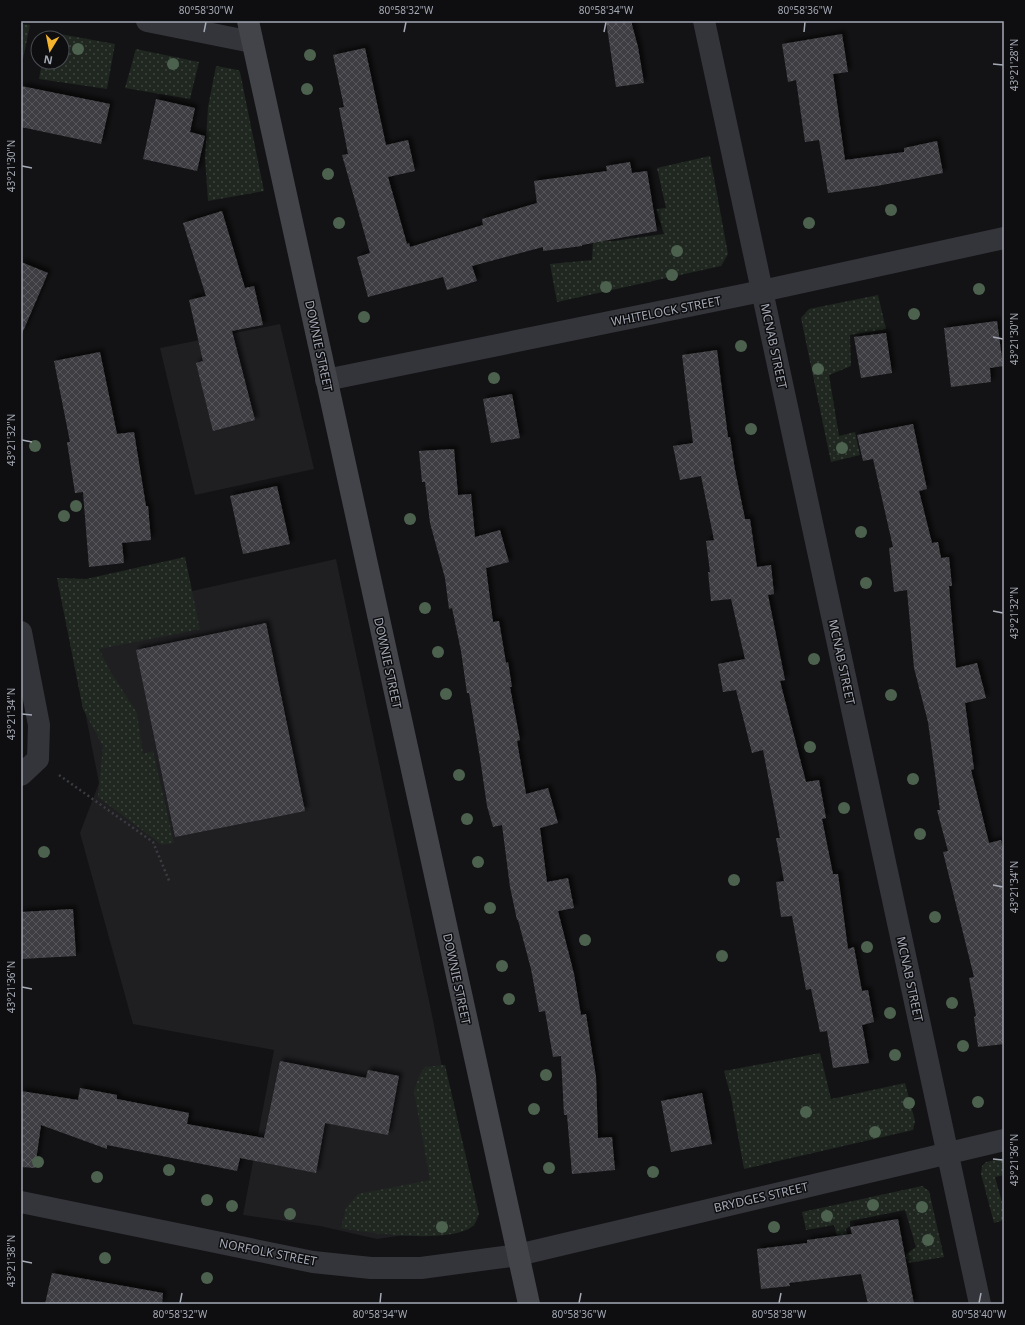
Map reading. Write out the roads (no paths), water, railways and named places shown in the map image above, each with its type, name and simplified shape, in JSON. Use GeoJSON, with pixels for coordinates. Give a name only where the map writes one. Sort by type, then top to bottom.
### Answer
{"type":"FeatureCollection","features":[{"type":"Feature","properties":{"kind":"main road","name":"DOWNIE STREET"},"geometry":{"type":"LineString","coordinates":[[248,21],[529,1304]]}},
{"type":"Feature","properties":{"kind":"street"},"geometry":{"type":"LineString","coordinates":[[147,21],[252,42]]}},
{"type":"Feature","properties":{"kind":"street","name":"MCNAB STREET"},"geometry":{"type":"LineString","coordinates":[[704,21],[980,1304]]}},
{"type":"Feature","properties":{"kind":"street","name":"WHITELOCK STREET"},"geometry":{"type":"LineString","coordinates":[[326,380],[762,291],[1004,238]]}},
{"type":"Feature","properties":{"kind":"street"},"geometry":{"type":"LineString","coordinates":[[21,632],[39,725],[38,759],[21,775]]}},
{"type":"Feature","properties":{"kind":"street","name":"BRYDGES STREET"},"geometry":{"type":"LineString","coordinates":[[518,1255],[1004,1140]]}},
{"type":"Feature","properties":{"kind":"street","name":"NORFOLK STREET"},"geometry":{"type":"LineString","coordinates":[[21,1202],[320,1263],[371,1268],[421,1268],[518,1255]]}}]}
